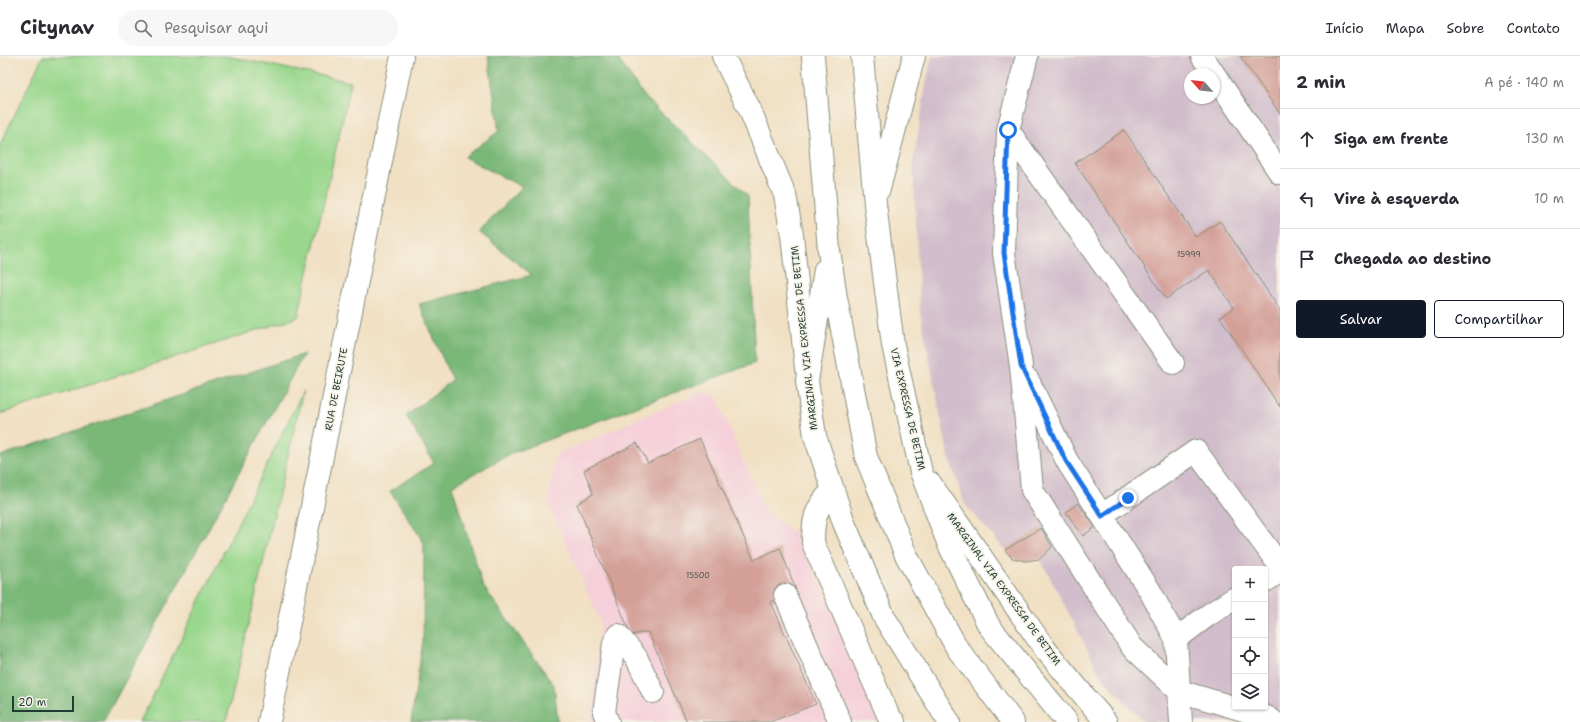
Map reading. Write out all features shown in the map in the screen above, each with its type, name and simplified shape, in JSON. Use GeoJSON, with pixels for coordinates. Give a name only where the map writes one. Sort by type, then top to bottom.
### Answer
{"type":"FeatureCollection","features":[{"type":"Feature","properties":{"kind":"main road","name":"RUA DE BEIRUTE"},"geometry":{"type":"LineString","coordinates":[[269,722],[402,56]]}},
{"type":"Feature","properties":{"kind":"main road","name":"MARGINAL VIA EXPRESSA DE BETIM"},"geometry":{"type":"LineString","coordinates":[[723,56],[750,110],[785,195],[792,235],[807,381],[815,436],[844,523],[884,617],[949,722]]}},
{"type":"Feature","properties":{"kind":"main road"},"geometry":{"type":"LineString","coordinates":[[813,56],[829,250],[836,298],[866,457],[906,556],[956,648],[1013,722]]}},
{"type":"Feature","properties":{"kind":"main road","name":"VIA EXPRESSA DE BETIM"},"geometry":{"type":"LineString","coordinates":[[862,56],[875,204],[893,344],[922,472],[949,545],[989,626],[1067,722]]}},
{"type":"Feature","properties":{"kind":"main road"},"geometry":{"type":"LineString","coordinates":[[875,204],[914,56]]}},
{"type":"Feature","properties":{"kind":"main road"},"geometry":{"type":"LineString","coordinates":[[1027,56],[1008,130],[1004,253],[1021,366],[1032,490],[1132,647],[1179,691],[1267,717],[1274,722]]}},
{"type":"Feature","properties":{"kind":"main road"},"geometry":{"type":"LineString","coordinates":[[1202,56],[1210,68]]}},
{"type":"Feature","properties":{"kind":"main road"},"geometry":{"type":"LineString","coordinates":[[1220,83],[1280,173]]}},
{"type":"Feature","properties":{"kind":"main road"},"geometry":{"type":"LineString","coordinates":[[1008,130],[1173,363]]}},
{"type":"Feature","properties":{"kind":"main road"},"geometry":{"type":"LineString","coordinates":[[807,381],[829,250]]}},
{"type":"Feature","properties":{"kind":"main road"},"geometry":{"type":"LineString","coordinates":[[1021,366],[1066,461],[1150,591],[1176,639],[1181,722]]}},
{"type":"Feature","properties":{"kind":"main road"},"geometry":{"type":"LineString","coordinates":[[1102,516],[1196,451],[1280,566]]}},
{"type":"Feature","properties":{"kind":"main road","name":"MARGINAL VIA EXPRESSA DE BETIM"},"geometry":{"type":"LineString","coordinates":[[922,472],[1045,649],[1106,722]]}},
{"type":"Feature","properties":{"kind":"main road"},"geometry":{"type":"LineString","coordinates":[[833,490],[824,499],[817,510],[813,523],[813,543],[889,717],[894,722]]}},
{"type":"Feature","properties":{"kind":"main road"},"geometry":{"type":"LineString","coordinates":[[1268,579],[1280,572]]}},
{"type":"Feature","properties":{"kind":"main road"},"geometry":{"type":"LineString","coordinates":[[785,595],[840,722]]}},
{"type":"Feature","properties":{"kind":"main road"},"geometry":{"type":"LineString","coordinates":[[1176,639],[1232,600]]}},
{"type":"Feature","properties":{"kind":"main road"},"geometry":{"type":"LineString","coordinates":[[608,722],[604,712],[614,643],[618,635],[636,657],[653,692]]}},
{"type":"Feature","properties":{"kind":"shaded area"},"geometry":{"type":"Polygon","coordinates":[[[932,56],[1280,56],[1280,722],[1144,722],[1101,676],[1040,559],[1025,561],[1012,558],[964,503],[948,454],[920,312],[913,163],[932,56]]]}},
{"type":"Feature","properties":{"kind":"shaded area"},"geometry":{"type":"Polygon","coordinates":[[[702,392],[715,394],[765,512],[794,532],[892,722],[591,722],[600,621],[548,503],[555,455],[702,392]]]}},
{"type":"Feature","properties":{"kind":"green space"},"geometry":{"type":"Polygon","coordinates":[[[43,56],[227,56],[351,82],[298,317],[0,414],[0,145],[43,56]]]}},
{"type":"Feature","properties":{"kind":"green space"},"geometry":{"type":"Polygon","coordinates":[[[488,56],[616,56],[645,97],[748,196],[755,363],[512,453],[452,486],[483,586],[554,685],[558,722],[411,722],[423,640],[424,543],[390,491],[434,463],[406,416],[452,380],[419,304],[532,275],[479,232],[522,187],[464,157],[499,131],[488,56]]]}},
{"type":"Feature","properties":{"kind":"green space"},"geometry":{"type":"Polygon","coordinates":[[[304,354],[103,722],[0,722],[0,456],[304,354]]]}},
{"type":"Feature","properties":{"kind":"green space"},"geometry":{"type":"Polygon","coordinates":[[[303,391],[226,722],[140,722],[303,391]]]}},
{"type":"Feature","properties":{"kind":"building"},"geometry":{"type":"Polygon","coordinates":[[[1240,56],[1280,56],[1280,114],[1240,56]]]}},
{"type":"Feature","properties":{"kind":"building"},"geometry":{"type":"Polygon","coordinates":[[[1124,130],[1196,237],[1220,221],[1280,310],[1280,407],[1220,317],[1234,308],[1209,270],[1166,299],[1075,163],[1124,130]]]}},
{"type":"Feature","properties":{"kind":"building"},"geometry":{"type":"Polygon","coordinates":[[[700,439],[754,560],[780,548],[796,590],[771,602],[816,704],[770,722],[687,722],[648,632],[631,635],[577,504],[593,494],[584,470],[637,443],[648,463],[700,439]]]}},
{"type":"Feature","properties":{"kind":"building"},"geometry":{"type":"Polygon","coordinates":[[[1078,503],[1095,527],[1083,536],[1066,512],[1078,503]]]}},
{"type":"Feature","properties":{"kind":"building"},"geometry":{"type":"Polygon","coordinates":[[[1041,528],[1052,547],[1040,559],[1025,561],[1012,558],[1005,550],[1041,528]]]}},
{"type":"Feature","properties":{"kind":"route"},"geometry":{"type":"LineString","coordinates":[[1008,130],[1004,253],[1021,366],[1066,461],[1102,516],[1128,498]]}}]}
